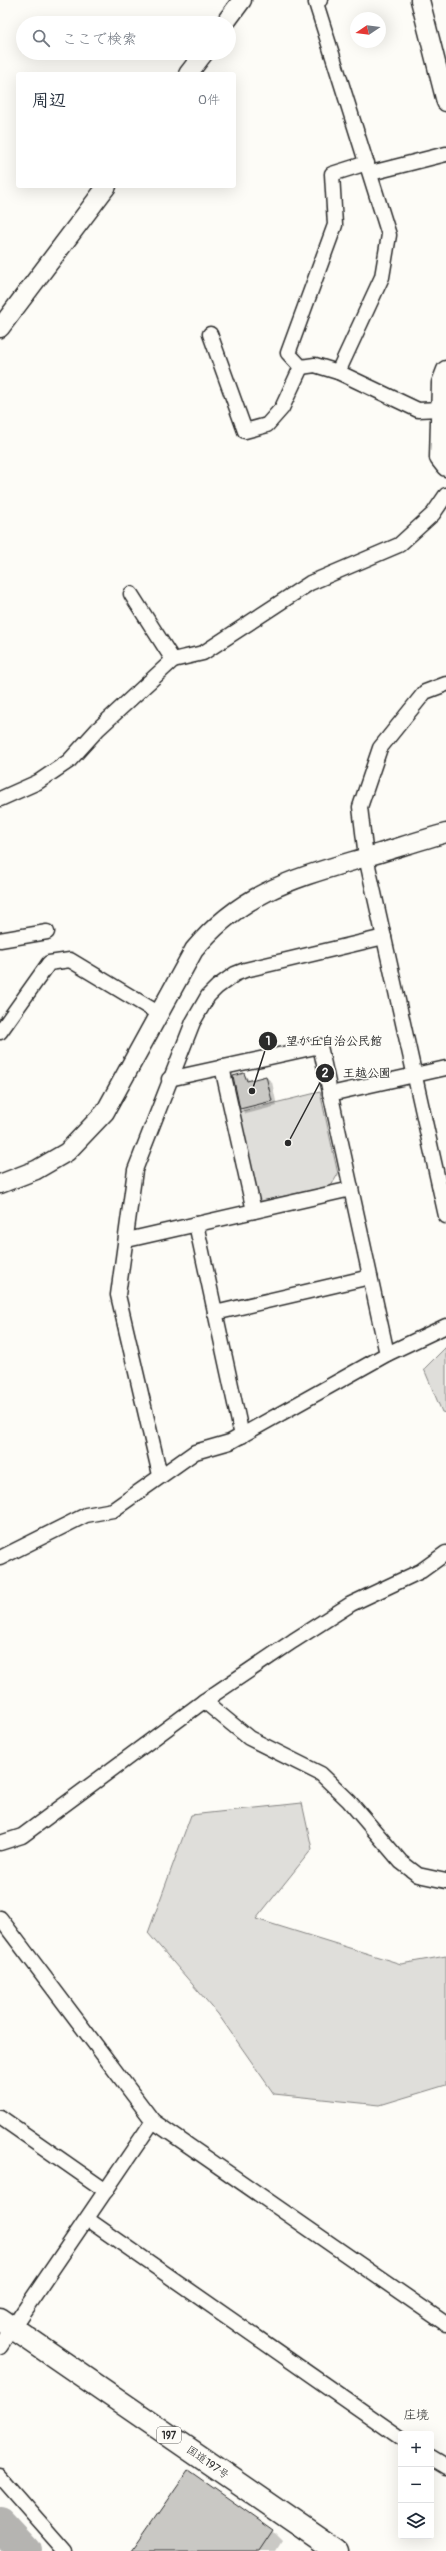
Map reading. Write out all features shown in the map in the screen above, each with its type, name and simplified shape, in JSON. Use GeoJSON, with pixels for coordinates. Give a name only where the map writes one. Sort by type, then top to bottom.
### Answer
{"type":"FeatureCollection","features":[{"type":"Feature","properties":{"kind":"highway","name":"国道197号"},"geometry":{"type":"LineString","coordinates":[[6,2323],[337,2551]]}},
{"type":"Feature","properties":{"kind":"street"},"geometry":{"type":"LineString","coordinates":[[230,16],[242,0]]}},
{"type":"Feature","properties":{"kind":"street"},"geometry":{"type":"LineString","coordinates":[[420,0],[446,102]]}},
{"type":"Feature","properties":{"kind":"street"},"geometry":{"type":"LineString","coordinates":[[314,1],[389,234],[382,277],[338,372]]}},
{"type":"Feature","properties":{"kind":"street"},"geometry":{"type":"LineString","coordinates":[[190,72],[199,60]]}},
{"type":"Feature","properties":{"kind":"street"},"geometry":{"type":"LineString","coordinates":[[301,367],[288,353],[335,225],[332,174],[446,154]]}},
{"type":"Feature","properties":{"kind":"street"},"geometry":{"type":"LineString","coordinates":[[0,328],[105,188]]}},
{"type":"Feature","properties":{"kind":"street"},"geometry":{"type":"LineString","coordinates":[[210,334],[245,431],[267,425],[282,408],[301,367]]}},
{"type":"Feature","properties":{"kind":"street"},"geometry":{"type":"LineString","coordinates":[[301,367],[315,365],[338,372],[418,410],[440,409]]}},
{"type":"Feature","properties":{"kind":"street"},"geometry":{"type":"LineString","coordinates":[[446,370],[441,383],[439,458],[446,467]]}},
{"type":"Feature","properties":{"kind":"street"},"geometry":{"type":"LineString","coordinates":[[0,799],[38,782],[69,760],[98,729],[173,660],[203,653],[310,583],[399,545],[433,514],[446,495]]}},
{"type":"Feature","properties":{"kind":"street"},"geometry":{"type":"LineString","coordinates":[[131,594],[173,660]]}},
{"type":"Feature","properties":{"kind":"street"},"geometry":{"type":"LineString","coordinates":[[446,684],[425,692],[380,748],[360,807],[366,857],[446,1216]]}},
{"type":"Feature","properties":{"kind":"street"},"geometry":{"type":"LineString","coordinates":[[0,1184],[36,1170],[67,1152],[105,1112],[158,1013],[194,950],[209,932],[228,916],[270,888],[446,833]]}},
{"type":"Feature","properties":{"kind":"street"},"geometry":{"type":"LineString","coordinates":[[0,940],[46,932]]}},
{"type":"Feature","properties":{"kind":"street"},"geometry":{"type":"LineString","coordinates":[[160,1475],[118,1295],[127,1240],[135,1170],[169,1079],[197,1016],[208,996],[226,979],[245,970],[384,937]]}},
{"type":"Feature","properties":{"kind":"street"},"geometry":{"type":"LineString","coordinates":[[0,1032],[49,963],[70,960],[158,1013]]}},
{"type":"Feature","properties":{"kind":"street"},"geometry":{"type":"LineString","coordinates":[[169,1079],[320,1046],[387,1354]]}},
{"type":"Feature","properties":{"kind":"street"},"geometry":{"type":"LineString","coordinates":[[222,1067],[254,1211]]}},
{"type":"Feature","properties":{"kind":"street"},"geometry":{"type":"LineString","coordinates":[[330,1094],[446,1068]]}},
{"type":"Feature","properties":{"kind":"street"},"geometry":{"type":"LineString","coordinates":[[127,1240],[351,1189]]}},
{"type":"Feature","properties":{"kind":"street"},"geometry":{"type":"LineString","coordinates":[[196,1224],[242,1436]]}},
{"type":"Feature","properties":{"kind":"street"},"geometry":{"type":"LineString","coordinates":[[215,1313],[370,1277]]}},
{"type":"Feature","properties":{"kind":"street"},"geometry":{"type":"LineString","coordinates":[[0,1558],[86,1515],[113,1510],[160,1475],[195,1452],[230,1442],[242,1436],[387,1354],[446,1326]]}},
{"type":"Feature","properties":{"kind":"street"},"geometry":{"type":"LineString","coordinates":[[0,1843],[22,1836],[204,1701],[351,1604],[421,1571],[446,1553]]}},
{"type":"Feature","properties":{"kind":"street"},"geometry":{"type":"LineString","coordinates":[[204,1701],[249,1738],[321,1774],[349,1801],[401,1862],[418,1874],[446,1881]]}},
{"type":"Feature","properties":{"kind":"street"},"geometry":{"type":"LineString","coordinates":[[0,1918],[153,2121],[446,2324]]}},
{"type":"Feature","properties":{"kind":"street"},"geometry":{"type":"LineString","coordinates":[[0,2117],[106,2191]]}},
{"type":"Feature","properties":{"kind":"street"},"geometry":{"type":"LineString","coordinates":[[0,2346],[6,2323],[87,2219],[153,2121]]}},
{"type":"Feature","properties":{"kind":"street"},"geometry":{"type":"LineString","coordinates":[[87,2219],[398,2436]]}},
{"type":"Feature","properties":{"kind":"street"},"geometry":{"type":"LineString","coordinates":[[434,2460],[446,2468]]}},
{"type":"Feature","properties":{"kind":"street"},"geometry":{"type":"LineString","coordinates":[[0,2477],[65,2551]]}},
{"type":"Feature","properties":{"kind":"shaded area"},"geometry":{"type":"Polygon","coordinates":[[[320,1092],[338,1174],[331,1186],[257,1202],[238,1112],[320,1092]]]}},
{"type":"Feature","properties":{"kind":"shaded area"},"geometry":{"type":"Polygon","coordinates":[[[446,1347],[446,1413],[442,1412],[424,1369],[446,1347]]]}},
{"type":"Feature","properties":{"kind":"shaded area"},"geometry":{"type":"Polygon","coordinates":[[[302,1803],[312,1849],[256,1919],[401,1964],[446,1956],[446,2085],[380,2105],[274,2094],[218,2014],[148,1933],[191,1815],[302,1803]]]}},
{"type":"Feature","properties":{"kind":"building"},"geometry":{"type":"Polygon","coordinates":[[[244,1073],[247,1081],[266,1076],[272,1101],[240,1109],[233,1076],[244,1073]]]}},
{"type":"Feature","properties":{"kind":"building"},"geometry":{"type":"Polygon","coordinates":[[[188,2470],[273,2530],[259,2551],[132,2551],[188,2470]]]}},
{"type":"Feature","properties":{"kind":"waterway"},"geometry":{"type":"LineString","coordinates":[[0,2524],[25,2551]]}},
{"type":"Feature","properties":{"kind":"place","name":"望が丘自治公民館"},"geometry":{"type":"Point","coordinates":[252,1091]}},
{"type":"Feature","properties":{"kind":"place","name":"王越公園"},"geometry":{"type":"Point","coordinates":[288,1143]}},
{"type":"Feature","properties":{"kind":"district","name":"庄境"},"geometry":{"type":"Point","coordinates":[416,2414]}}]}
